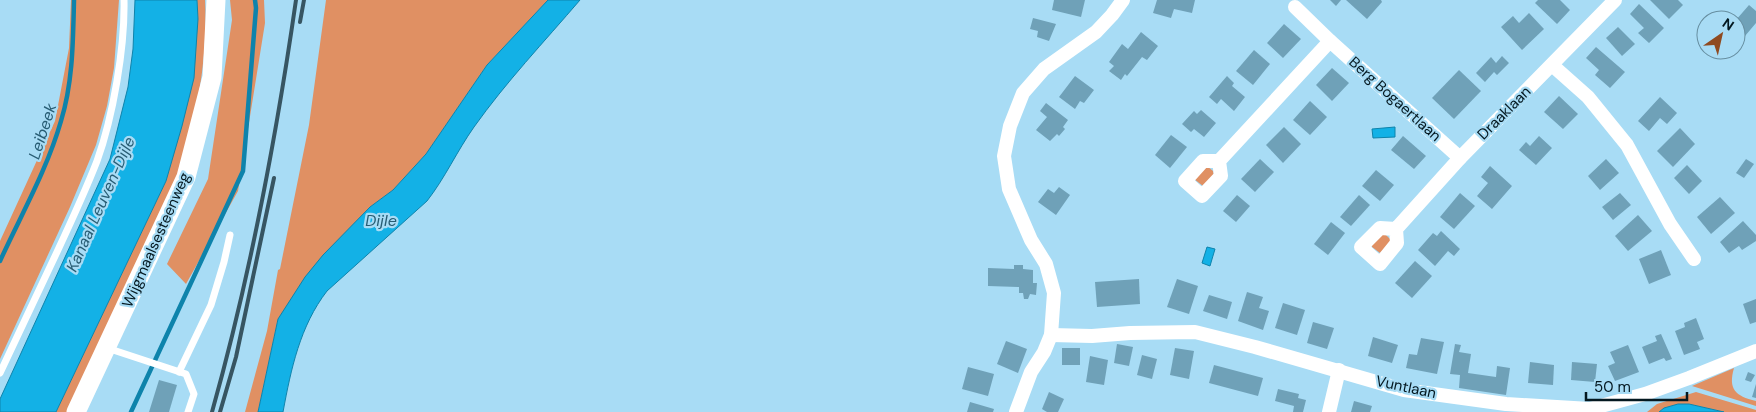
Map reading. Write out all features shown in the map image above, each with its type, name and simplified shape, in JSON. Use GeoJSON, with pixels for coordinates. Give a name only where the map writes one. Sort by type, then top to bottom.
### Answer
{"type":"FeatureCollection","features":[{"type":"Feature","properties":{"kind":"street","name":"Wijgmaalsesteenweg"},"geometry":{"type":"LineString","coordinates":[[76,412],[186,178],[212,77],[216,0]]}},
{"type":"Feature","properties":{"kind":"street"},"geometry":{"type":"LineString","coordinates":[[1016,412],[1031,372],[1044,352],[1051,335],[1054,293],[1046,264],[1031,240],[1009,189],[1004,156],[1010,126],[1023,93],[1044,69],[1096,32],[1124,0]]}},
{"type":"Feature","properties":{"kind":"street","name":"Draaklaan"},"geometry":{"type":"LineString","coordinates":[[1396,229],[1460,158],[1615,0]]}},
{"type":"Feature","properties":{"kind":"street","name":"Berg Bogaertlaan"},"geometry":{"type":"LineString","coordinates":[[1295,7],[1460,158]]}},
{"type":"Feature","properties":{"kind":"street"},"geometry":{"type":"LineString","coordinates":[[1219,161],[1330,41]]}},
{"type":"Feature","properties":{"kind":"street"},"geometry":{"type":"LineString","coordinates":[[1552,65],[1588,97],[1627,145],[1670,224],[1694,259]]}},
{"type":"Feature","properties":{"kind":"street","name":"Vuntlaan"},"geometry":{"type":"LineString","coordinates":[[1051,335],[1092,336],[1130,333],[1194,332],[1340,370],[1404,390],[1506,404],[1590,409],[1645,394],[1756,351]]}},
{"type":"Feature","properties":{"kind":"street"},"geometry":{"type":"LineString","coordinates":[[1329,412],[1340,370]]}},
{"type":"Feature","properties":{"kind":"lane"},"geometry":{"type":"LineString","coordinates":[[0,372],[76,211],[97,160],[108,123],[116,85],[124,22],[124,0]]}},
{"type":"Feature","properties":{"kind":"lane"},"geometry":{"type":"LineString","coordinates":[[179,372],[211,305],[230,235]]}},
{"type":"Feature","properties":{"kind":"lane"},"geometry":{"type":"LineString","coordinates":[[106,347],[186,374],[194,394],[188,412]]}},
{"type":"Feature","properties":{"kind":"shaded area"},"geometry":{"type":"Polygon","coordinates":[[[71,0],[119,0],[114,68],[107,106],[96,145],[70,207],[0,359],[0,241],[55,121],[69,48],[71,0]]]}},
{"type":"Feature","properties":{"kind":"shaded area"},"geometry":{"type":"Polygon","coordinates":[[[197,0],[205,0],[205,40],[198,100],[185,159],[68,412],[56,412],[166,181],[198,19],[197,0]]]}},
{"type":"Feature","properties":{"kind":"shaded area"},"geometry":{"type":"Polygon","coordinates":[[[230,0],[264,0],[265,23],[238,191],[186,284],[167,264],[208,179],[232,20],[230,0]]]}},
{"type":"Feature","properties":{"kind":"shaded area"},"geometry":{"type":"Polygon","coordinates":[[[326,0],[548,0],[487,65],[426,154],[393,190],[370,207],[278,319],[258,412],[245,412],[267,331],[309,125],[326,0]]]}},
{"type":"Feature","properties":{"kind":"shaded area"},"geometry":{"type":"Polygon","coordinates":[[[1207,166],[1213,171],[1214,175],[1203,186],[1194,179],[1207,166]]]}},
{"type":"Feature","properties":{"kind":"shaded area"},"geometry":{"type":"Polygon","coordinates":[[[1384,233],[1391,243],[1380,253],[1372,247],[1372,243],[1384,233]]]}},
{"type":"Feature","properties":{"kind":"shaded area"},"geometry":{"type":"Polygon","coordinates":[[[1734,368],[1732,381],[1735,391],[1743,397],[1756,401],[1756,406],[1692,386],[1734,368]]]}},
{"type":"Feature","properties":{"kind":"shaded area"},"geometry":{"type":"Polygon","coordinates":[[[1696,392],[1756,410],[1756,412],[1724,412],[1689,404],[1678,404],[1664,408],[1659,412],[1647,412],[1657,404],[1696,392]]]}},
{"type":"Feature","properties":{"kind":"water","name":"Kanaal Leuven-Dijle"},"geometry":{"type":"Polygon","coordinates":[[[135,0],[197,0],[198,19],[194,78],[166,181],[56,412],[0,412],[0,399],[110,159],[128,87],[133,49],[135,0]]]}},
{"type":"Feature","properties":{"kind":"water","name":"Dijle"},"geometry":{"type":"Polygon","coordinates":[[[548,0],[580,0],[486,110],[427,201],[327,291],[303,333],[293,364],[283,412],[258,412],[278,319],[305,277],[323,255],[370,207],[393,190],[426,154],[487,65],[548,0]]]}},
{"type":"Feature","properties":{"kind":"water"},"geometry":{"type":"Polygon","coordinates":[[[1395,127],[1395,137],[1373,138],[1372,129],[1395,127]]]}},
{"type":"Feature","properties":{"kind":"water"},"geometry":{"type":"Polygon","coordinates":[[[1207,247],[1215,249],[1210,266],[1202,263],[1207,247]]]}},
{"type":"Feature","properties":{"kind":"water"},"geometry":{"type":"Polygon","coordinates":[[[1678,404],[1689,404],[1724,412],[1659,412],[1664,408],[1678,404]]]}},
{"type":"Feature","properties":{"kind":"building"},"geometry":{"type":"Polygon","coordinates":[[[1054,0],[1085,0],[1081,17],[1052,10],[1054,0]]]}},
{"type":"Feature","properties":{"kind":"building"},"geometry":{"type":"Polygon","coordinates":[[[1157,0],[1195,0],[1192,13],[1174,9],[1171,18],[1153,13],[1157,0]]]}},
{"type":"Feature","properties":{"kind":"building"},"geometry":{"type":"Polygon","coordinates":[[[1330,0],[1341,0],[1336,6],[1330,0]]]}},
{"type":"Feature","properties":{"kind":"building"},"geometry":{"type":"Polygon","coordinates":[[[1346,0],[1381,0],[1382,2],[1367,19],[1346,0]]]}},
{"type":"Feature","properties":{"kind":"building"},"geometry":{"type":"Polygon","coordinates":[[[1538,0],[1560,0],[1570,10],[1557,24],[1535,3],[1538,0]]]}},
{"type":"Feature","properties":{"kind":"building"},"geometry":{"type":"Polygon","coordinates":[[[1650,0],[1678,0],[1683,5],[1669,19],[1650,0]]]}},
{"type":"Feature","properties":{"kind":"building"},"geometry":{"type":"Polygon","coordinates":[[[1639,4],[1664,28],[1649,43],[1638,33],[1644,28],[1630,14],[1639,4]]]}},
{"type":"Feature","properties":{"kind":"building"},"geometry":{"type":"Polygon","coordinates":[[[1749,5],[1756,11],[1756,23],[1746,35],[1746,10],[1749,5]]]}},
{"type":"Feature","properties":{"kind":"building"},"geometry":{"type":"Polygon","coordinates":[[[1529,13],[1544,29],[1522,50],[1501,27],[1513,16],[1519,23],[1529,13]]]}},
{"type":"Feature","properties":{"kind":"building"},"geometry":{"type":"Polygon","coordinates":[[[1033,18],[1056,24],[1049,41],[1037,37],[1038,31],[1030,29],[1033,18]]]}},
{"type":"Feature","properties":{"kind":"building"},"geometry":{"type":"Polygon","coordinates":[[[1284,24],[1301,39],[1283,58],[1267,43],[1284,24]]]}},
{"type":"Feature","properties":{"kind":"building"},"geometry":{"type":"Polygon","coordinates":[[[1618,27],[1635,44],[1622,56],[1606,38],[1618,27]]]}},
{"type":"Feature","properties":{"kind":"building"},"geometry":{"type":"Polygon","coordinates":[[[1141,32],[1158,46],[1147,60],[1142,57],[1127,76],[1125,74],[1121,80],[1109,71],[1114,66],[1109,62],[1122,44],[1128,49],[1141,32]]]}},
{"type":"Feature","properties":{"kind":"building"},"geometry":{"type":"Polygon","coordinates":[[[1596,47],[1625,72],[1610,88],[1595,75],[1599,70],[1586,58],[1596,47]]]}},
{"type":"Feature","properties":{"kind":"building"},"geometry":{"type":"Polygon","coordinates":[[[1254,50],[1270,64],[1253,85],[1236,71],[1254,50]]]}},
{"type":"Feature","properties":{"kind":"building"},"geometry":{"type":"Polygon","coordinates":[[[1502,56],[1509,63],[1497,75],[1494,72],[1485,82],[1476,73],[1491,57],[1496,63],[1502,56]]]}},
{"type":"Feature","properties":{"kind":"building"},"geometry":{"type":"Polygon","coordinates":[[[1332,68],[1349,83],[1332,101],[1316,85],[1332,68]]]}},
{"type":"Feature","properties":{"kind":"building"},"geometry":{"type":"Polygon","coordinates":[[[1459,70],[1481,91],[1454,119],[1432,98],[1459,70]]]}},
{"type":"Feature","properties":{"kind":"building"},"geometry":{"type":"Polygon","coordinates":[[[1075,76],[1094,90],[1084,103],[1080,101],[1075,109],[1059,97],[1075,76]]]}},
{"type":"Feature","properties":{"kind":"building"},"geometry":{"type":"Polygon","coordinates":[[[1227,76],[1234,83],[1232,86],[1245,97],[1234,111],[1221,99],[1217,104],[1209,97],[1227,76]]]}},
{"type":"Feature","properties":{"kind":"building"},"geometry":{"type":"Polygon","coordinates":[[[1559,96],[1578,114],[1563,129],[1544,112],[1559,96]]]}},
{"type":"Feature","properties":{"kind":"building"},"geometry":{"type":"Polygon","coordinates":[[[1660,97],[1677,113],[1667,124],[1660,118],[1649,131],[1638,121],[1660,97]]]}},
{"type":"Feature","properties":{"kind":"building"},"geometry":{"type":"Polygon","coordinates":[[[1310,101],[1327,117],[1310,135],[1293,120],[1310,101]]]}},
{"type":"Feature","properties":{"kind":"building"},"geometry":{"type":"Polygon","coordinates":[[[1046,103],[1068,120],[1063,127],[1065,129],[1059,136],[1057,134],[1050,141],[1036,130],[1047,117],[1040,111],[1046,103]]]}},
{"type":"Feature","properties":{"kind":"building"},"geometry":{"type":"Polygon","coordinates":[[[1201,110],[1216,123],[1204,137],[1194,129],[1191,132],[1182,124],[1194,111],[1197,114],[1201,110]]]}},
{"type":"Feature","properties":{"kind":"building"},"geometry":{"type":"Polygon","coordinates":[[[1284,127],[1301,144],[1283,163],[1266,145],[1284,127]]]}},
{"type":"Feature","properties":{"kind":"building"},"geometry":{"type":"Polygon","coordinates":[[[1680,128],[1695,144],[1673,167],[1657,151],[1680,128]]]}},
{"type":"Feature","properties":{"kind":"building"},"geometry":{"type":"Polygon","coordinates":[[[1171,135],[1187,147],[1170,168],[1155,155],[1171,135]]]}},
{"type":"Feature","properties":{"kind":"building"},"geometry":{"type":"Polygon","coordinates":[[[1403,136],[1426,156],[1414,169],[1391,150],[1403,136]]]}},
{"type":"Feature","properties":{"kind":"building"},"geometry":{"type":"Polygon","coordinates":[[[1539,136],[1552,148],[1536,165],[1519,150],[1526,142],[1530,146],[1539,136]]]}},
{"type":"Feature","properties":{"kind":"building"},"geometry":{"type":"Polygon","coordinates":[[[1260,159],[1274,172],[1255,192],[1241,179],[1260,159]]]}},
{"type":"Feature","properties":{"kind":"building"},"geometry":{"type":"Polygon","coordinates":[[[1606,159],[1619,173],[1600,190],[1588,176],[1606,159]]]}},
{"type":"Feature","properties":{"kind":"building"},"geometry":{"type":"Polygon","coordinates":[[[1746,159],[1754,164],[1744,178],[1736,173],[1746,159]]]}},
{"type":"Feature","properties":{"kind":"building"},"geometry":{"type":"Polygon","coordinates":[[[1687,165],[1702,181],[1689,194],[1674,178],[1687,165]]]}},
{"type":"Feature","properties":{"kind":"building"},"geometry":{"type":"Polygon","coordinates":[[[1490,166],[1512,186],[1492,209],[1477,196],[1488,183],[1481,177],[1490,166]]]}},
{"type":"Feature","properties":{"kind":"building"},"geometry":{"type":"Polygon","coordinates":[[[1376,170],[1394,185],[1380,201],[1362,186],[1376,170]]]}},
{"type":"Feature","properties":{"kind":"building"},"geometry":{"type":"Polygon","coordinates":[[[1059,187],[1070,195],[1056,215],[1038,202],[1048,189],[1054,193],[1059,187]]]}},
{"type":"Feature","properties":{"kind":"building"},"geometry":{"type":"Polygon","coordinates":[[[1460,193],[1475,206],[1454,229],[1440,217],[1460,193]]]}},
{"type":"Feature","properties":{"kind":"building"},"geometry":{"type":"Polygon","coordinates":[[[1620,193],[1631,205],[1613,220],[1602,207],[1620,193]]]}},
{"type":"Feature","properties":{"kind":"building"},"geometry":{"type":"Polygon","coordinates":[[[1237,195],[1250,206],[1236,222],[1223,211],[1237,195]]]}},
{"type":"Feature","properties":{"kind":"building"},"geometry":{"type":"Polygon","coordinates":[[[1359,195],[1370,205],[1351,226],[1340,217],[1359,195]]]}},
{"type":"Feature","properties":{"kind":"building"},"geometry":{"type":"Polygon","coordinates":[[[1720,197],[1735,213],[1711,234],[1697,217],[1720,197]]]}},
{"type":"Feature","properties":{"kind":"building"},"geometry":{"type":"Polygon","coordinates":[[[1638,215],[1652,231],[1628,251],[1615,236],[1638,215]]]}},
{"type":"Feature","properties":{"kind":"building"},"geometry":{"type":"Polygon","coordinates":[[[1743,221],[1756,235],[1756,241],[1742,250],[1739,246],[1729,253],[1720,242],[1743,221]]]}},
{"type":"Feature","properties":{"kind":"building"},"geometry":{"type":"Polygon","coordinates":[[[1331,222],[1345,233],[1328,255],[1314,244],[1331,222]]]}},
{"type":"Feature","properties":{"kind":"building"},"geometry":{"type":"Polygon","coordinates":[[[1441,231],[1460,249],[1454,256],[1448,251],[1435,266],[1418,250],[1433,233],[1437,236],[1441,231]]]}},
{"type":"Feature","properties":{"kind":"building"},"geometry":{"type":"Polygon","coordinates":[[[1661,250],[1671,275],[1649,284],[1639,259],[1661,250]]]}},
{"type":"Feature","properties":{"kind":"building"},"geometry":{"type":"Polygon","coordinates":[[[1415,261],[1432,276],[1412,298],[1395,283],[1415,261]]]}},
{"type":"Feature","properties":{"kind":"building"},"geometry":{"type":"Polygon","coordinates":[[[1014,265],[1023,265],[1023,269],[1033,270],[1033,283],[1037,283],[1036,295],[1030,294],[1028,299],[1024,299],[1023,293],[1019,293],[1019,287],[988,286],[988,268],[1014,269],[1014,265]]]}},
{"type":"Feature","properties":{"kind":"building"},"geometry":{"type":"Polygon","coordinates":[[[1139,279],[1140,304],[1097,307],[1095,282],[1139,279]]]}},
{"type":"Feature","properties":{"kind":"building"},"geometry":{"type":"Polygon","coordinates":[[[1177,279],[1198,286],[1189,314],[1167,307],[1177,279]]]}},
{"type":"Feature","properties":{"kind":"building"},"geometry":{"type":"Polygon","coordinates":[[[1247,292],[1263,297],[1259,308],[1269,311],[1263,330],[1238,321],[1247,292]]]}},
{"type":"Feature","properties":{"kind":"building"},"geometry":{"type":"Polygon","coordinates":[[[1209,295],[1232,302],[1227,319],[1203,311],[1209,295]]]}},
{"type":"Feature","properties":{"kind":"building"},"geometry":{"type":"Polygon","coordinates":[[[1756,299],[1756,322],[1750,324],[1743,304],[1756,299]]]}},
{"type":"Feature","properties":{"kind":"building"},"geometry":{"type":"Polygon","coordinates":[[[1283,303],[1305,310],[1297,335],[1275,328],[1283,303]]]}},
{"type":"Feature","properties":{"kind":"building"},"geometry":{"type":"Polygon","coordinates":[[[1696,318],[1704,339],[1697,342],[1700,349],[1684,355],[1675,331],[1685,327],[1684,323],[1696,318]]]}},
{"type":"Feature","properties":{"kind":"building"},"geometry":{"type":"Polygon","coordinates":[[[1313,322],[1334,328],[1327,349],[1307,343],[1313,322]]]}},
{"type":"Feature","properties":{"kind":"building"},"geometry":{"type":"Polygon","coordinates":[[[1661,334],[1672,359],[1666,361],[1664,358],[1649,364],[1642,347],[1657,341],[1655,336],[1661,334]]]}},
{"type":"Feature","properties":{"kind":"building"},"geometry":{"type":"Polygon","coordinates":[[[1373,337],[1398,345],[1392,363],[1368,356],[1373,337]]]}},
{"type":"Feature","properties":{"kind":"building"},"geometry":{"type":"Polygon","coordinates":[[[1421,338],[1444,342],[1437,374],[1406,368],[1409,354],[1417,355],[1421,338]]]}},
{"type":"Feature","properties":{"kind":"building"},"geometry":{"type":"Polygon","coordinates":[[[1006,341],[1027,349],[1018,373],[997,364],[1006,341]]]}},
{"type":"Feature","properties":{"kind":"building"},"geometry":{"type":"Polygon","coordinates":[[[1117,344],[1133,347],[1129,366],[1114,363],[1117,344]]]}},
{"type":"Feature","properties":{"kind":"building"},"geometry":{"type":"Polygon","coordinates":[[[1455,344],[1461,345],[1459,352],[1471,354],[1468,373],[1496,377],[1497,366],[1510,368],[1506,395],[1459,388],[1460,375],[1450,374],[1455,344]]]}},
{"type":"Feature","properties":{"kind":"building"},"geometry":{"type":"Polygon","coordinates":[[[1628,345],[1639,372],[1615,381],[1608,366],[1615,363],[1610,352],[1628,345]]]}},
{"type":"Feature","properties":{"kind":"building"},"geometry":{"type":"Polygon","coordinates":[[[1062,348],[1080,348],[1080,365],[1062,365],[1062,348]]]}},
{"type":"Feature","properties":{"kind":"building"},"geometry":{"type":"Polygon","coordinates":[[[1175,348],[1194,351],[1189,379],[1170,375],[1175,348]]]}},
{"type":"Feature","properties":{"kind":"building"},"geometry":{"type":"Polygon","coordinates":[[[1142,355],[1157,359],[1152,379],[1137,375],[1142,355]]]}},
{"type":"Feature","properties":{"kind":"building"},"geometry":{"type":"Polygon","coordinates":[[[1090,356],[1108,360],[1104,385],[1086,382],[1090,356]]]}},
{"type":"Feature","properties":{"kind":"building"},"geometry":{"type":"Polygon","coordinates":[[[1530,362],[1554,365],[1553,385],[1528,383],[1530,362]]]}},
{"type":"Feature","properties":{"kind":"building"},"geometry":{"type":"Polygon","coordinates":[[[1572,362],[1597,364],[1595,382],[1571,380],[1572,362]]]}},
{"type":"Feature","properties":{"kind":"building"},"geometry":{"type":"Polygon","coordinates":[[[1214,365],[1263,378],[1258,396],[1209,383],[1214,365]]]}},
{"type":"Feature","properties":{"kind":"building"},"geometry":{"type":"Polygon","coordinates":[[[968,367],[994,374],[988,396],[962,389],[968,367]]]}},
{"type":"Feature","properties":{"kind":"building"},"geometry":{"type":"Polygon","coordinates":[[[1748,372],[1755,375],[1751,382],[1745,380],[1748,372]]]}},
{"type":"Feature","properties":{"kind":"building"},"geometry":{"type":"Polygon","coordinates":[[[159,380],[177,385],[169,412],[149,412],[159,380]]]}},
{"type":"Feature","properties":{"kind":"building"},"geometry":{"type":"Polygon","coordinates":[[[1756,384],[1756,398],[1752,397],[1756,384]]]}},
{"type":"Feature","properties":{"kind":"building"},"geometry":{"type":"Polygon","coordinates":[[[1278,389],[1299,394],[1298,398],[1306,400],[1303,412],[1293,412],[1294,406],[1275,401],[1278,389]]]}},
{"type":"Feature","properties":{"kind":"building"},"geometry":{"type":"Polygon","coordinates":[[[1049,392],[1064,399],[1058,412],[1047,412],[1042,409],[1049,392]]]}},
{"type":"Feature","properties":{"kind":"building"},"geometry":{"type":"Polygon","coordinates":[[[1354,401],[1372,406],[1370,412],[1351,412],[1354,401]]]}},
{"type":"Feature","properties":{"kind":"building"},"geometry":{"type":"Polygon","coordinates":[[[970,402],[994,409],[993,412],[967,412],[970,402]]]}},
{"type":"Feature","properties":{"kind":"waterway","name":"Leibeek"},"geometry":{"type":"LineString","coordinates":[[0,261],[49,157],[61,121],[70,76],[74,0]]}},
{"type":"Feature","properties":{"kind":"waterway"},"geometry":{"type":"LineString","coordinates":[[131,412],[243,171],[256,8],[255,0]]}},
{"type":"Feature","properties":{"kind":"railway"},"geometry":{"type":"LineString","coordinates":[[212,412],[226,361],[261,208],[296,0]]}},
{"type":"Feature","properties":{"kind":"railway"},"geometry":{"type":"LineString","coordinates":[[300,22],[304,0]]}},
{"type":"Feature","properties":{"kind":"railway"},"geometry":{"type":"LineString","coordinates":[[220,412],[236,357],[274,178]]}}]}
